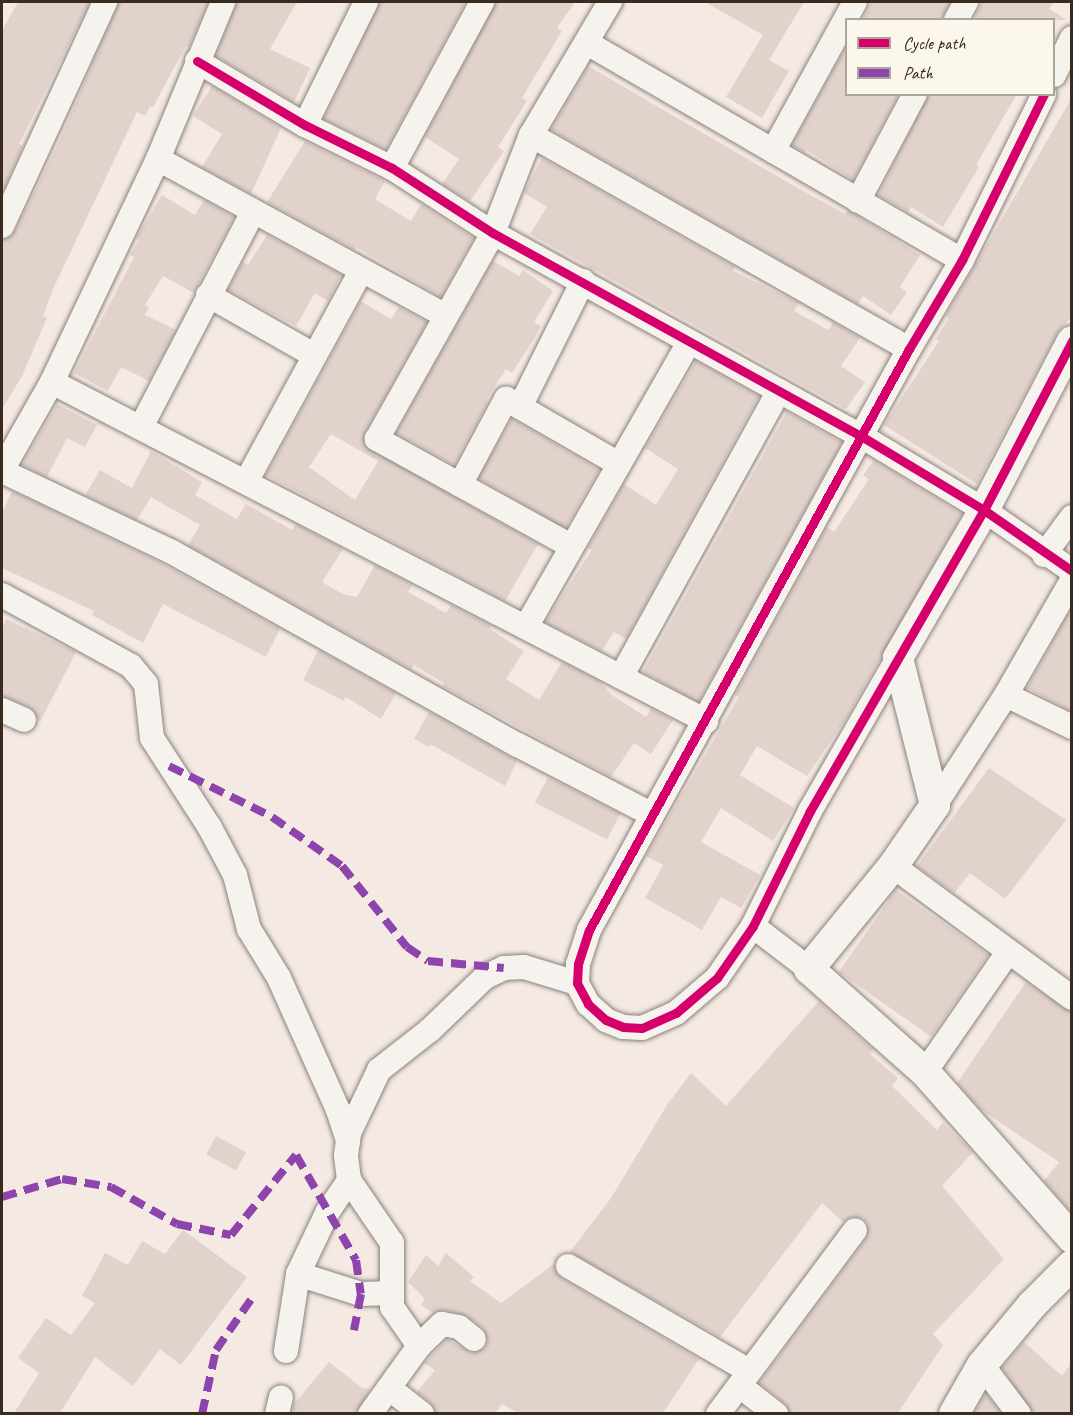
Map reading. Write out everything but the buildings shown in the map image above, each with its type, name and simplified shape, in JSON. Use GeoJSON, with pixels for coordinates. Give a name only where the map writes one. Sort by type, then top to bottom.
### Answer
{"type":"FeatureCollection","features":[{"type":"Feature","properties":{"kind":"street"},"geometry":{"type":"LineString","coordinates":[[2,226],[105,2]]}},
{"type":"Feature","properties":{"kind":"street"},"geometry":{"type":"LineString","coordinates":[[223,2],[158,159],[52,382],[2,470],[172,552],[518,745],[651,814]]}},
{"type":"Feature","properties":{"kind":"street"},"geometry":{"type":"LineString","coordinates":[[305,124],[366,2]]}},
{"type":"Feature","properties":{"kind":"street"},"geometry":{"type":"LineString","coordinates":[[392,168],[483,2]]}},
{"type":"Feature","properties":{"kind":"street"},"geometry":{"type":"LineString","coordinates":[[571,546],[377,439],[444,315],[494,233],[531,135],[610,2]]}},
{"type":"Feature","properties":{"kind":"street"},"geometry":{"type":"LineString","coordinates":[[846,18],[855,2]]}},
{"type":"Feature","properties":{"kind":"street"},"geometry":{"type":"LineString","coordinates":[[957,18],[966,2]]}},
{"type":"Feature","properties":{"kind":"street"},"geometry":{"type":"LineString","coordinates":[[773,151],[845,20]]}},
{"type":"Feature","properties":{"kind":"street"},"geometry":{"type":"LineString","coordinates":[[1055,71],[1071,38]]}},
{"type":"Feature","properties":{"kind":"street"},"geometry":{"type":"LineString","coordinates":[[587,42],[962,260]]}},
{"type":"Feature","properties":{"kind":"street"},"geometry":{"type":"LineString","coordinates":[[197,61],[305,124],[392,168],[494,233],[861,436],[984,510],[1044,555],[1071,571]]}},
{"type":"Feature","properties":{"kind":"street"},"geometry":{"type":"LineString","coordinates":[[858,201],[914,96]]}},
{"type":"Feature","properties":{"kind":"street"},"geometry":{"type":"LineString","coordinates":[[1043,96],[962,260],[909,349],[589,930],[578,964],[577,983],[588,1004],[606,1020],[623,1027],[642,1028],[676,1013],[717,978],[753,926],[810,811],[984,510],[1071,341]]}},
{"type":"Feature","properties":{"kind":"street"},"geometry":{"type":"LineString","coordinates":[[531,135],[909,349]]}},
{"type":"Feature","properties":{"kind":"street"},"geometry":{"type":"LineString","coordinates":[[158,159],[360,273],[444,315]]}},
{"type":"Feature","properties":{"kind":"street"},"geometry":{"type":"LineString","coordinates":[[141,427],[252,214]]}},
{"type":"Feature","properties":{"kind":"street"},"geometry":{"type":"LineString","coordinates":[[246,482],[312,354],[360,273]]}},
{"type":"Feature","properties":{"kind":"street"},"geometry":{"type":"LineString","coordinates":[[520,407],[583,281]]}},
{"type":"Feature","properties":{"kind":"street"},"geometry":{"type":"LineString","coordinates":[[208,295],[312,354]]}},
{"type":"Feature","properties":{"kind":"street"},"geometry":{"type":"LineString","coordinates":[[526,627],[689,342]]}},
{"type":"Feature","properties":{"kind":"street"},"geometry":{"type":"LineString","coordinates":[[52,382],[706,721]]}},
{"type":"Feature","properties":{"kind":"street"},"geometry":{"type":"LineString","coordinates":[[621,677],[778,391]]}},
{"type":"Feature","properties":{"kind":"street"},"geometry":{"type":"LineString","coordinates":[[460,485],[506,399],[620,464]]}},
{"type":"Feature","properties":{"kind":"street"},"geometry":{"type":"LineString","coordinates":[[1044,555],[1071,517]]}},
{"type":"Feature","properties":{"kind":"street"},"geometry":{"type":"LineString","coordinates":[[809,969],[893,866],[935,805],[1006,695],[1071,580]]}},
{"type":"Feature","properties":{"kind":"street"},"geometry":{"type":"LineString","coordinates":[[2,595],[131,666],[146,684],[152,738],[209,826],[235,874],[249,929],[279,978],[338,1110],[348,1142],[349,1180],[392,1243],[392,1300],[412,1338]]}},
{"type":"Feature","properties":{"kind":"street"},"geometry":{"type":"LineString","coordinates":[[898,658],[935,805]]}},
{"type":"Feature","properties":{"kind":"street"},"geometry":{"type":"LineString","coordinates":[[1006,695],[1071,727]]}},
{"type":"Feature","properties":{"kind":"street"},"geometry":{"type":"LineString","coordinates":[[2,710],[24,720]]}},
{"type":"Feature","properties":{"kind":"street"},"geometry":{"type":"LineString","coordinates":[[893,866],[1071,998]]}},
{"type":"Feature","properties":{"kind":"street"},"geometry":{"type":"LineString","coordinates":[[753,926],[809,969],[925,1072],[1071,1238]]}},
{"type":"Feature","properties":{"kind":"street"},"geometry":{"type":"LineString","coordinates":[[925,1072],[1008,952]]}},
{"type":"Feature","properties":{"kind":"street"},"geometry":{"type":"LineString","coordinates":[[348,1142],[379,1070],[430,1030],[485,977],[504,968],[524,967],[577,983]]}},
{"type":"Feature","properties":{"kind":"street"},"geometry":{"type":"LineString","coordinates":[[286,1351],[298,1274],[327,1214],[349,1180]]}},
{"type":"Feature","properties":{"kind":"street"},"geometry":{"type":"LineString","coordinates":[[718,1413],[855,1230]]}},
{"type":"Feature","properties":{"kind":"street"},"geometry":{"type":"LineString","coordinates":[[954,1413],[982,1365],[1071,1264]]}},
{"type":"Feature","properties":{"kind":"street"},"geometry":{"type":"LineString","coordinates":[[568,1266],[744,1378],[776,1413]]}},
{"type":"Feature","properties":{"kind":"street"},"geometry":{"type":"LineString","coordinates":[[298,1274],[392,1300]]}},
{"type":"Feature","properties":{"kind":"street"},"geometry":{"type":"LineString","coordinates":[[370,1413],[389,1388],[412,1338],[442,1324],[450,1323],[474,1339]]}},
{"type":"Feature","properties":{"kind":"street"},"geometry":{"type":"LineString","coordinates":[[982,1365],[1018,1413]]}},
{"type":"Feature","properties":{"kind":"street"},"geometry":{"type":"LineString","coordinates":[[389,1388],[423,1413]]}},
{"type":"Feature","properties":{"kind":"marked path"},"geometry":{"type":"LineString","coordinates":[[169,766],[272,817],[342,866],[407,947],[428,961],[504,968]]}},
{"type":"Feature","properties":{"kind":"marked path"},"geometry":{"type":"LineString","coordinates":[[2,1197],[62,1179],[111,1187],[177,1224],[231,1235],[296,1155],[356,1260],[361,1294],[354,1330]]}},
{"type":"Feature","properties":{"kind":"marked path"},"geometry":{"type":"LineString","coordinates":[[202,1414],[216,1350],[252,1298]]}},
{"type":"Feature","properties":{"kind":"cycle path"},"geometry":{"type":"LineString","coordinates":[[197,61],[305,125],[392,168],[493,233],[861,436],[984,510],[1072,571]]}},
{"type":"Feature","properties":{"kind":"cycle path"},"geometry":{"type":"LineString","coordinates":[[1043,96],[962,260],[909,349],[589,930],[578,964],[577,983],[588,1004],[606,1020],[623,1027],[642,1028],[676,1013],[717,978],[753,926],[810,811],[984,510],[1072,341]]}}]}
